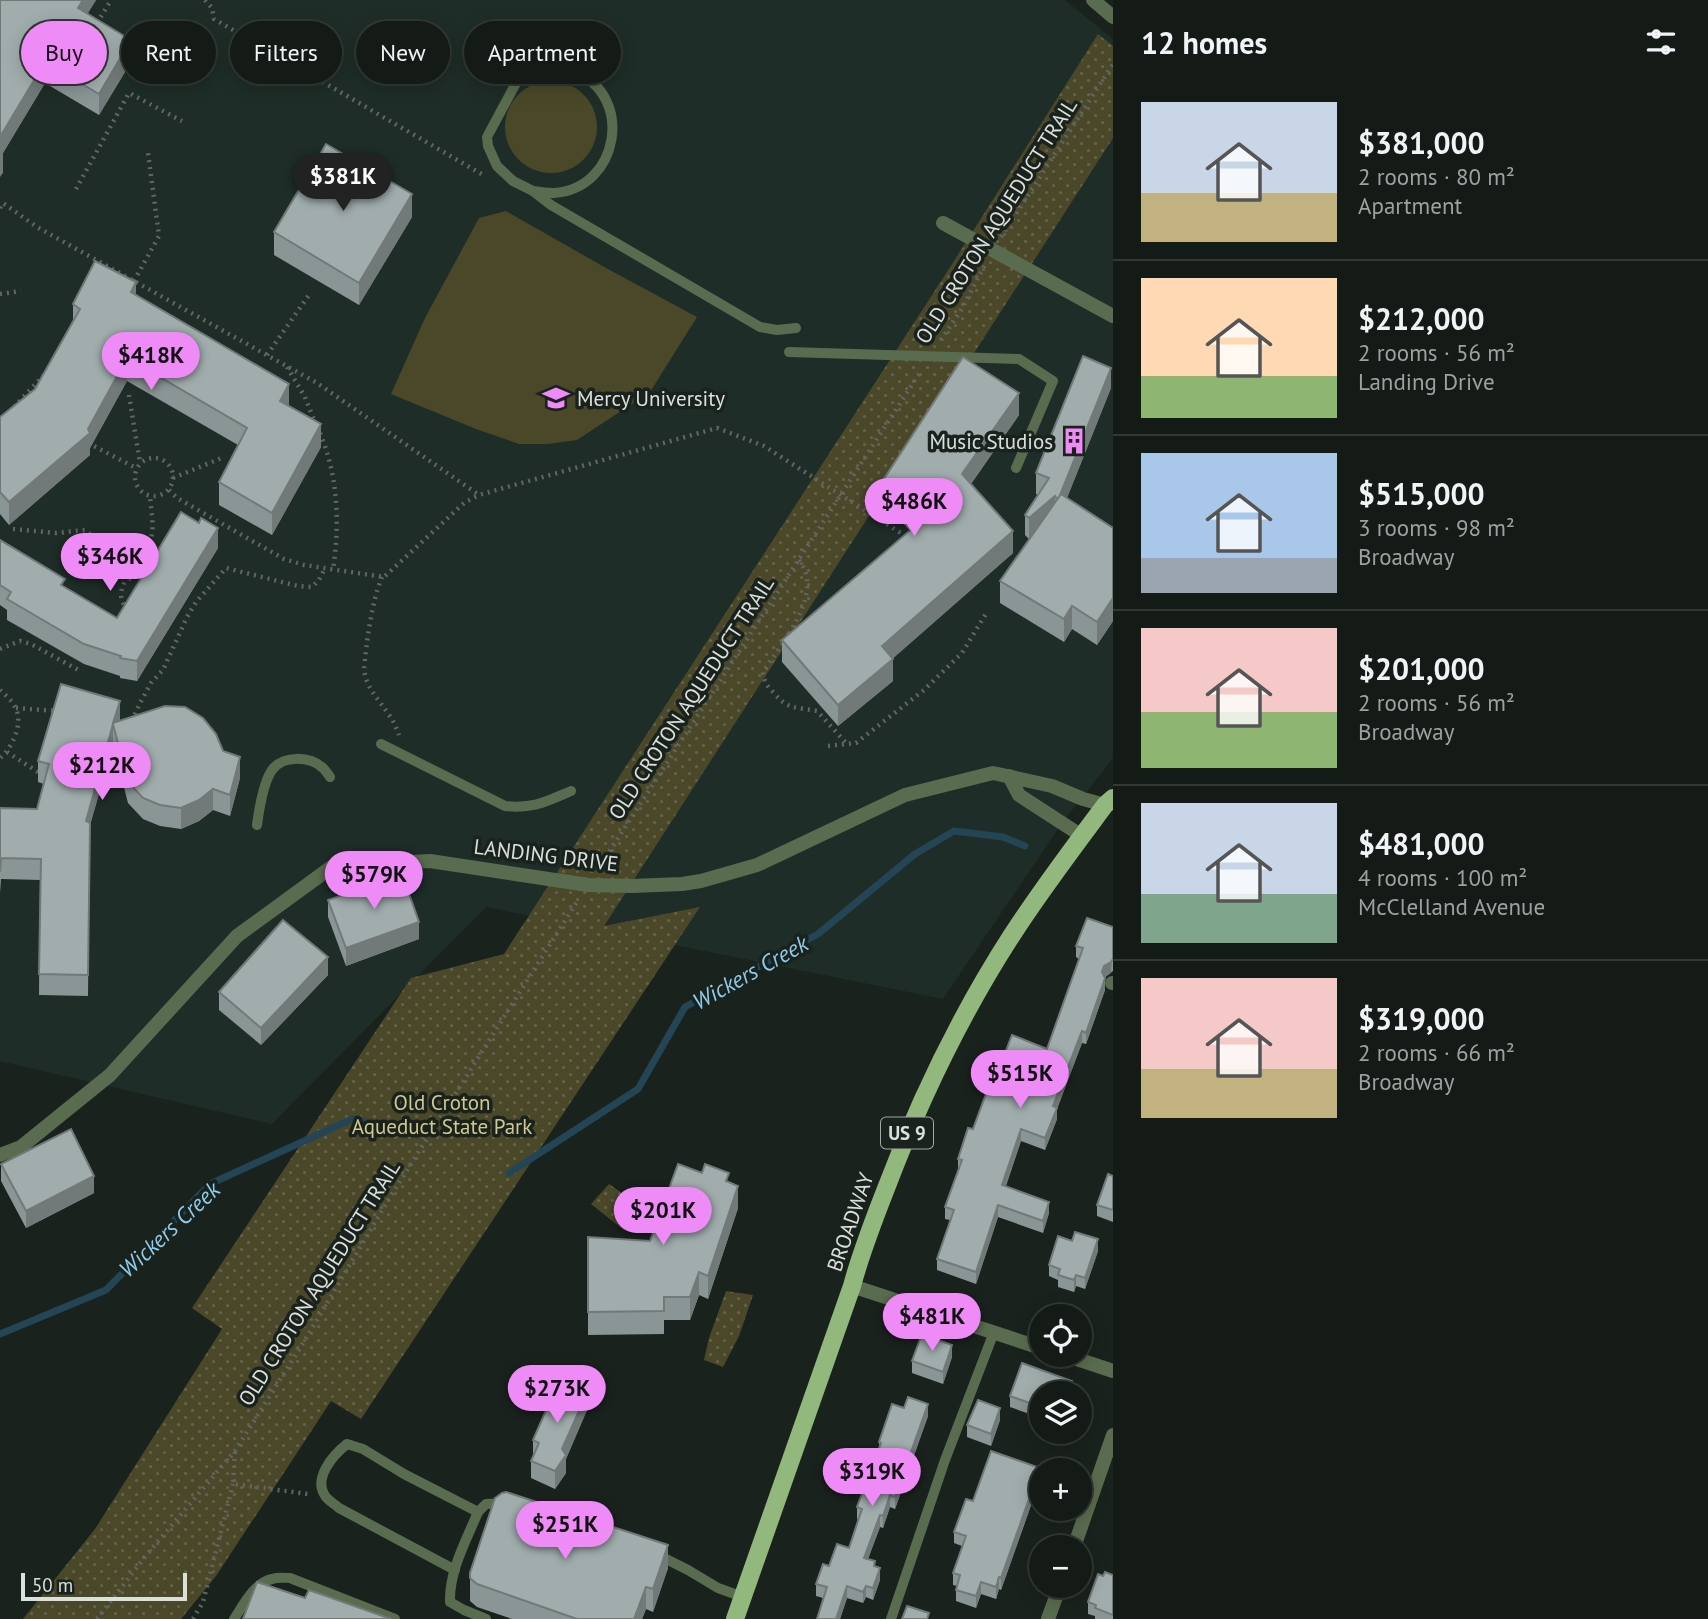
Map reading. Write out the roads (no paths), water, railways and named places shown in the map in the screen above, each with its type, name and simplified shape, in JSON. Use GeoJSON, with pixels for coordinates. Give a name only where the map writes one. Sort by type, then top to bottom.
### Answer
{"type":"FeatureCollection","features":[{"type":"Feature","properties":{"kind":"main road","name":"BROADWAY"},"geometry":{"type":"LineString","coordinates":[[735,1619],[852,1286],[859,1259],[907,1131],[960,1024],[1011,938],[1044,887],[1109,802]]}},
{"type":"Feature","properties":{"kind":"street"},"geometry":{"type":"LineString","coordinates":[[1093,0],[1113,17]]}},
{"type":"Feature","properties":{"kind":"street"},"geometry":{"type":"LineString","coordinates":[[943,223],[1113,316]]}},
{"type":"Feature","properties":{"kind":"street","name":"LANDING DRIVE"},"geometry":{"type":"LineString","coordinates":[[0,1155],[21,1147],[110,1075],[237,936],[333,866],[430,861],[588,885],[632,886],[701,881],[757,865],[905,795],[993,773],[1052,786],[1083,799],[1109,802]]}},
{"type":"Feature","properties":{"kind":"street"},"geometry":{"type":"LineString","coordinates":[[1009,776],[1019,795],[1082,836]]}},
{"type":"Feature","properties":{"kind":"street"},"geometry":{"type":"LineString","coordinates":[[852,1286],[1029,1344]]}},
{"type":"Feature","properties":{"kind":"street"},"geometry":{"type":"LineString","coordinates":[[1092,1364],[1113,1371]]}},
{"type":"Feature","properties":{"kind":"street"},"geometry":{"type":"LineString","coordinates":[[1077,1535],[1113,1434]]}},
{"type":"Feature","properties":{"kind":"street"},"geometry":{"type":"LineString","coordinates":[[1048,1619],[1056,1598]]}},
{"type":"Feature","properties":{"kind":"lane"},"geometry":{"type":"LineString","coordinates":[[533,191],[555,193],[583,183],[591,178],[604,162],[612,144],[613,124],[608,104],[597,87],[582,74],[563,67],[543,65],[522,72],[487,136],[488,146],[497,166],[513,181],[533,191],[551,205],[760,327],[777,330],[796,328]]}},
{"type":"Feature","properties":{"kind":"lane"},"geometry":{"type":"LineString","coordinates":[[789,352],[1019,359],[1053,381],[1016,468]]}},
{"type":"Feature","properties":{"kind":"lane"},"geometry":{"type":"LineString","coordinates":[[381,744],[505,806],[535,806],[571,791]]}},
{"type":"Feature","properties":{"kind":"lane"},"geometry":{"type":"LineString","coordinates":[[257,825],[266,783],[272,769],[284,760],[301,758],[322,766],[330,777]]}},
{"type":"Feature","properties":{"kind":"lane"},"geometry":{"type":"LineString","coordinates":[[891,1619],[945,1460],[994,1332]]}},
{"type":"Feature","properties":{"kind":"lane"},"geometry":{"type":"LineString","coordinates":[[455,1570],[350,1514],[326,1497],[321,1487],[324,1471],[337,1451],[347,1444],[363,1449],[404,1474],[478,1512]]}},
{"type":"Feature","properties":{"kind":"lane"},"geometry":{"type":"LineString","coordinates":[[486,1619],[450,1602],[455,1570],[478,1512],[486,1504],[502,1502],[523,1505]]}},
{"type":"Feature","properties":{"kind":"lane"},"geometry":{"type":"LineString","coordinates":[[645,1549],[667,1558],[718,1588],[743,1597]]}},
{"type":"Feature","properties":{"kind":"lane"},"geometry":{"type":"LineString","coordinates":[[234,1619],[259,1585],[271,1579],[290,1578],[394,1619]]}},
{"type":"Feature","properties":{"kind":"waterway","name":"Wickers Creek"},"geometry":{"type":"LineString","coordinates":[[509,1173],[638,1089],[685,1007],[818,934],[915,854],[954,831],[1003,837],[1025,846]]}},
{"type":"Feature","properties":{"kind":"waterway","name":"Wickers Creek"},"geometry":{"type":"LineString","coordinates":[[0,1334],[106,1290],[210,1184],[352,1119],[380,1125]]}},
{"type":"Feature","properties":{"kind":"place","name":"Mercy University"},"geometry":{"type":"Point","coordinates":[556,398]}},
{"type":"Feature","properties":{"kind":"place","name":"Music Studios"},"geometry":{"type":"Point","coordinates":[1074,441]}},
{"type":"Feature","properties":{"kind":"park label","name":"Old Croton Aqueduct State Park"},"geometry":{"type":"Point","coordinates":[442,1114]}}]}
